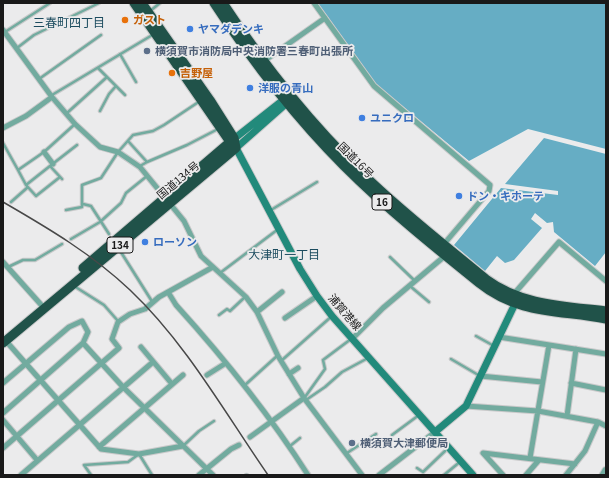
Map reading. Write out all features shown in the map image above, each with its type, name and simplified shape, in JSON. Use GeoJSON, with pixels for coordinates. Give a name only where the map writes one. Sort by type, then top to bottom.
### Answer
{"type":"FeatureCollection","features":[{"type":"Feature","properties":{"kind":"highway"},"geometry":{"type":"LineString","coordinates":[[134,3],[146,14],[210,100],[233,143]]}},
{"type":"Feature","properties":{"kind":"highway"},"geometry":{"type":"LineString","coordinates":[[142,3],[155,33],[202,99],[220,128],[233,143]]}},
{"type":"Feature","properties":{"kind":"highway","name":"国道16号"},"geometry":{"type":"LineString","coordinates":[[214,3],[247,52],[354,176],[484,288],[515,304],[534,310],[606,319]]}},
{"type":"Feature","properties":{"kind":"highway","name":"国道16号"},"geometry":{"type":"LineString","coordinates":[[223,3],[264,61],[287,99],[363,175],[491,283],[512,295],[545,304],[606,311]]}},
{"type":"Feature","properties":{"kind":"highway","name":"国道134号"},"geometry":{"type":"LineString","coordinates":[[4,340],[233,143]]}},
{"type":"Feature","properties":{"kind":"highway","name":"国道134号"},"geometry":{"type":"LineString","coordinates":[[42,306],[72,285],[117,247],[167,200]]}},
{"type":"Feature","properties":{"kind":"main road"},"geometry":{"type":"LineString","coordinates":[[233,143],[287,99]]}},
{"type":"Feature","properties":{"kind":"main road","name":"浦賀港線"},"geometry":{"type":"LineString","coordinates":[[233,143],[317,296],[332,316],[461,461],[469,473]]}},
{"type":"Feature","properties":{"kind":"main road"},"geometry":{"type":"LineString","coordinates":[[435,432],[466,406],[515,304],[512,295]]}},
{"type":"Feature","properties":{"kind":"street"},"geometry":{"type":"LineString","coordinates":[[314,3],[374,86],[490,185],[489,191],[444,244],[446,256],[410,286],[353,338]]}},
{"type":"Feature","properties":{"kind":"street"},"geometry":{"type":"LineString","coordinates":[[264,61],[325,18]]}},
{"type":"Feature","properties":{"kind":"street"},"geometry":{"type":"LineString","coordinates":[[4,31],[39,79],[75,124],[100,147],[118,152],[140,167],[184,222],[201,256],[246,297],[257,312],[279,358],[305,399],[362,475]]}},
{"type":"Feature","properties":{"kind":"street"},"geometry":{"type":"LineString","coordinates":[[3,128],[26,116],[52,96]]}},
{"type":"Feature","properties":{"kind":"street"},"geometry":{"type":"LineString","coordinates":[[44,152],[51,165]]}},
{"type":"Feature","properties":{"kind":"street"},"geometry":{"type":"LineString","coordinates":[[512,295],[559,242],[606,281]]}},
{"type":"Feature","properties":{"kind":"street"},"geometry":{"type":"LineString","coordinates":[[3,262],[42,306]]}},
{"type":"Feature","properties":{"kind":"street"},"geometry":{"type":"LineString","coordinates":[[3,448],[119,348],[112,339],[118,322],[130,314],[140,312],[168,292],[213,267]]}},
{"type":"Feature","properties":{"kind":"street"},"geometry":{"type":"LineString","coordinates":[[168,292],[176,305],[245,385],[272,421],[308,475]]}},
{"type":"Feature","properties":{"kind":"street"},"geometry":{"type":"LineString","coordinates":[[257,312],[282,292]]}},
{"type":"Feature","properties":{"kind":"street"},"geometry":{"type":"LineString","coordinates":[[285,318],[317,296]]}},
{"type":"Feature","properties":{"kind":"street"},"geometry":{"type":"LineString","coordinates":[[3,383],[69,327],[82,320],[88,332],[83,343],[3,413]]}},
{"type":"Feature","properties":{"kind":"street"},"geometry":{"type":"LineString","coordinates":[[499,337],[606,354]]}},
{"type":"Feature","properties":{"kind":"street"},"geometry":{"type":"LineString","coordinates":[[4,340],[101,449],[139,454],[183,446]]}},
{"type":"Feature","properties":{"kind":"street"},"geometry":{"type":"LineString","coordinates":[[83,343],[124,387],[213,475]]}},
{"type":"Feature","properties":{"kind":"street"},"geometry":{"type":"LineString","coordinates":[[530,458],[549,345]]}},
{"type":"Feature","properties":{"kind":"street"},"geometry":{"type":"LineString","coordinates":[[141,347],[172,384]]}},
{"type":"Feature","properties":{"kind":"street"},"geometry":{"type":"LineString","coordinates":[[567,416],[576,349]]}},
{"type":"Feature","properties":{"kind":"street"},"geometry":{"type":"LineString","coordinates":[[21,475],[153,362]]}},
{"type":"Feature","properties":{"kind":"street"},"geometry":{"type":"LineString","coordinates":[[207,375],[226,363]]}},
{"type":"Feature","properties":{"kind":"street"},"geometry":{"type":"LineString","coordinates":[[290,374],[298,368]]}},
{"type":"Feature","properties":{"kind":"street"},"geometry":{"type":"LineString","coordinates":[[99,447],[182,375]]}},
{"type":"Feature","properties":{"kind":"street"},"geometry":{"type":"LineString","coordinates":[[480,376],[542,382]]}},
{"type":"Feature","properties":{"kind":"street"},"geometry":{"type":"LineString","coordinates":[[571,383],[606,390]]}},
{"type":"Feature","properties":{"kind":"street"},"geometry":{"type":"LineString","coordinates":[[250,437],[305,399]]}},
{"type":"Feature","properties":{"kind":"street"},"geometry":{"type":"LineString","coordinates":[[466,406],[538,411],[598,422],[606,426]]}},
{"type":"Feature","properties":{"kind":"street"},"geometry":{"type":"LineString","coordinates":[[3,420],[37,460]]}},
{"type":"Feature","properties":{"kind":"street"},"geometry":{"type":"LineString","coordinates":[[566,475],[585,451],[598,422]]}},
{"type":"Feature","properties":{"kind":"street"},"geometry":{"type":"LineString","coordinates":[[379,475],[435,432]]}},
{"type":"Feature","properties":{"kind":"street"},"geometry":{"type":"LineString","coordinates":[[199,475],[238,445]]}},
{"type":"Feature","properties":{"kind":"street"},"geometry":{"type":"LineString","coordinates":[[503,475],[484,452],[575,464]]}},
{"type":"Feature","properties":{"kind":"street"},"geometry":{"type":"LineString","coordinates":[[526,475],[539,460]]}},
{"type":"Feature","properties":{"kind":"street"},"geometry":{"type":"LineString","coordinates":[[602,475],[606,470]]}},
{"type":"Feature","properties":{"kind":"lane"},"geometry":{"type":"LineString","coordinates":[[4,31],[50,3]]}},
{"type":"Feature","properties":{"kind":"lane"},"geometry":{"type":"LineString","coordinates":[[17,49],[34,36],[98,3]]}},
{"type":"Feature","properties":{"kind":"lane"},"geometry":{"type":"LineString","coordinates":[[146,14],[160,3]]}},
{"type":"Feature","properties":{"kind":"lane"},"geometry":{"type":"LineString","coordinates":[[52,96],[155,33]]}},
{"type":"Feature","properties":{"kind":"lane"},"geometry":{"type":"LineString","coordinates":[[39,79],[101,35]]}},
{"type":"Feature","properties":{"kind":"lane"},"geometry":{"type":"LineString","coordinates":[[120,54],[136,82]]}},
{"type":"Feature","properties":{"kind":"lane"},"geometry":{"type":"LineString","coordinates":[[98,68],[125,95]]}},
{"type":"Feature","properties":{"kind":"lane"},"geometry":{"type":"LineString","coordinates":[[66,113],[107,77]]}},
{"type":"Feature","properties":{"kind":"lane"},"geometry":{"type":"LineString","coordinates":[[100,111],[116,86]]}},
{"type":"Feature","properties":{"kind":"lane"},"geometry":{"type":"LineString","coordinates":[[83,204],[82,185],[100,178],[118,152],[133,135],[153,131],[202,99]]}},
{"type":"Feature","properties":{"kind":"lane"},"geometry":{"type":"LineString","coordinates":[[18,170],[44,152],[75,124]]}},
{"type":"Feature","properties":{"kind":"lane"},"geometry":{"type":"LineString","coordinates":[[140,167],[147,162],[187,146],[220,128]]}},
{"type":"Feature","properties":{"kind":"lane"},"geometry":{"type":"LineString","coordinates":[[128,141],[147,162]]}},
{"type":"Feature","properties":{"kind":"lane"},"geometry":{"type":"LineString","coordinates":[[3,143],[27,186],[36,196],[61,178],[51,165]]}},
{"type":"Feature","properties":{"kind":"lane"},"geometry":{"type":"LineString","coordinates":[[11,202],[27,186],[76,145]]}},
{"type":"Feature","properties":{"kind":"lane"},"geometry":{"type":"LineString","coordinates":[[71,239],[100,222],[121,203],[126,193],[147,176]]}},
{"type":"Feature","properties":{"kind":"lane"},"geometry":{"type":"LineString","coordinates":[[270,211],[317,182]]}},
{"type":"Feature","properties":{"kind":"lane"},"geometry":{"type":"LineString","coordinates":[[66,210],[82,207],[83,204]]}},
{"type":"Feature","properties":{"kind":"lane"},"geometry":{"type":"LineString","coordinates":[[83,204],[91,206],[109,234]]}},
{"type":"Feature","properties":{"kind":"lane"},"geometry":{"type":"LineString","coordinates":[[220,272],[279,228]]}},
{"type":"Feature","properties":{"kind":"lane"},"geometry":{"type":"LineString","coordinates":[[8,267],[23,260],[35,260],[62,244]]}},
{"type":"Feature","properties":{"kind":"lane"},"geometry":{"type":"LineString","coordinates":[[117,247],[153,303]]}},
{"type":"Feature","properties":{"kind":"lane"},"geometry":{"type":"LineString","coordinates":[[390,257],[415,282]]}},
{"type":"Feature","properties":{"kind":"lane"},"geometry":{"type":"LineString","coordinates":[[72,285],[104,305],[118,322]]}},
{"type":"Feature","properties":{"kind":"lane"},"geometry":{"type":"LineString","coordinates":[[410,286],[430,302]]}},
{"type":"Feature","properties":{"kind":"lane"},"geometry":{"type":"LineString","coordinates":[[219,315],[227,308],[230,311],[246,297]]}},
{"type":"Feature","properties":{"kind":"lane"},"geometry":{"type":"LineString","coordinates":[[245,385],[332,316]]}},
{"type":"Feature","properties":{"kind":"lane"},"geometry":{"type":"LineString","coordinates":[[476,336],[495,346]]}},
{"type":"Feature","properties":{"kind":"lane"},"geometry":{"type":"LineString","coordinates":[[305,399],[325,369],[323,360],[353,338]]}},
{"type":"Feature","properties":{"kind":"lane"},"geometry":{"type":"LineString","coordinates":[[305,399],[325,387],[342,372],[369,358]]}},
{"type":"Feature","properties":{"kind":"lane"},"geometry":{"type":"LineString","coordinates":[[451,359],[480,376]]}},
{"type":"Feature","properties":{"kind":"lane"},"geometry":{"type":"LineString","coordinates":[[392,435],[420,415]]}},
{"type":"Feature","properties":{"kind":"lane"},"geometry":{"type":"LineString","coordinates":[[183,446],[199,431],[214,422]]}},
{"type":"Feature","properties":{"kind":"lane"},"geometry":{"type":"LineString","coordinates":[[347,453],[376,434]]}},
{"type":"Feature","properties":{"kind":"lane"},"geometry":{"type":"LineString","coordinates":[[289,446],[300,438]]}},
{"type":"Feature","properties":{"kind":"lane"},"geometry":{"type":"LineString","coordinates":[[417,468],[423,472],[445,451]]}},
{"type":"Feature","properties":{"kind":"lane"},"geometry":{"type":"LineString","coordinates":[[91,475],[84,465],[128,462],[139,454],[152,475]]}},
{"type":"Feature","properties":{"kind":"lane"},"geometry":{"type":"LineString","coordinates":[[444,475],[461,461]]}},
{"type":"Feature","properties":{"kind":"water"},"geometry":{"type":"Polygon","coordinates":[[[318,3],[606,3],[606,149],[528,129],[469,161],[376,84],[318,3]]]}},
{"type":"Feature","properties":{"kind":"water"},"geometry":{"type":"Polygon","coordinates":[[[544,138],[606,154],[606,252],[595,266],[554,232],[553,222],[547,223],[535,213],[531,219],[542,228],[514,260],[505,263],[497,256],[485,271],[454,245],[501,188],[558,195],[558,191],[505,184],[544,138]]]}},
{"type":"Feature","properties":{"kind":"railway"},"geometry":{"type":"LineString","coordinates":[[3,202],[85,253],[130,290],[187,355],[268,475]]}},
{"type":"Feature","properties":{"kind":"place","name":"ガスト"},"geometry":{"type":"Point","coordinates":[125,20]}},
{"type":"Feature","properties":{"kind":"place","name":"ヤマダデンキ"},"geometry":{"type":"Point","coordinates":[190,29]}},
{"type":"Feature","properties":{"kind":"place","name":"横須賀市消防局中央消防署三春町出張所"},"geometry":{"type":"Point","coordinates":[147,51]}},
{"type":"Feature","properties":{"kind":"place","name":"吉野屋"},"geometry":{"type":"Point","coordinates":[172,73]}},
{"type":"Feature","properties":{"kind":"place","name":"洋服の青山"},"geometry":{"type":"Point","coordinates":[250,88]}},
{"type":"Feature","properties":{"kind":"place","name":"ユニクロ"},"geometry":{"type":"Point","coordinates":[362,118]}},
{"type":"Feature","properties":{"kind":"place","name":"ドン・キホーテ"},"geometry":{"type":"Point","coordinates":[459,196]}},
{"type":"Feature","properties":{"kind":"place","name":"ローソン"},"geometry":{"type":"Point","coordinates":[145,242]}},
{"type":"Feature","properties":{"kind":"place","name":"横須賀大津郵便局"},"geometry":{"type":"Point","coordinates":[352,443]}},
{"type":"Feature","properties":{"kind":"district","name":"三春町四丁目"},"geometry":{"type":"Point","coordinates":[69,22]}},
{"type":"Feature","properties":{"kind":"district","name":"大津町一丁目"},"geometry":{"type":"Point","coordinates":[284,254]}}]}
